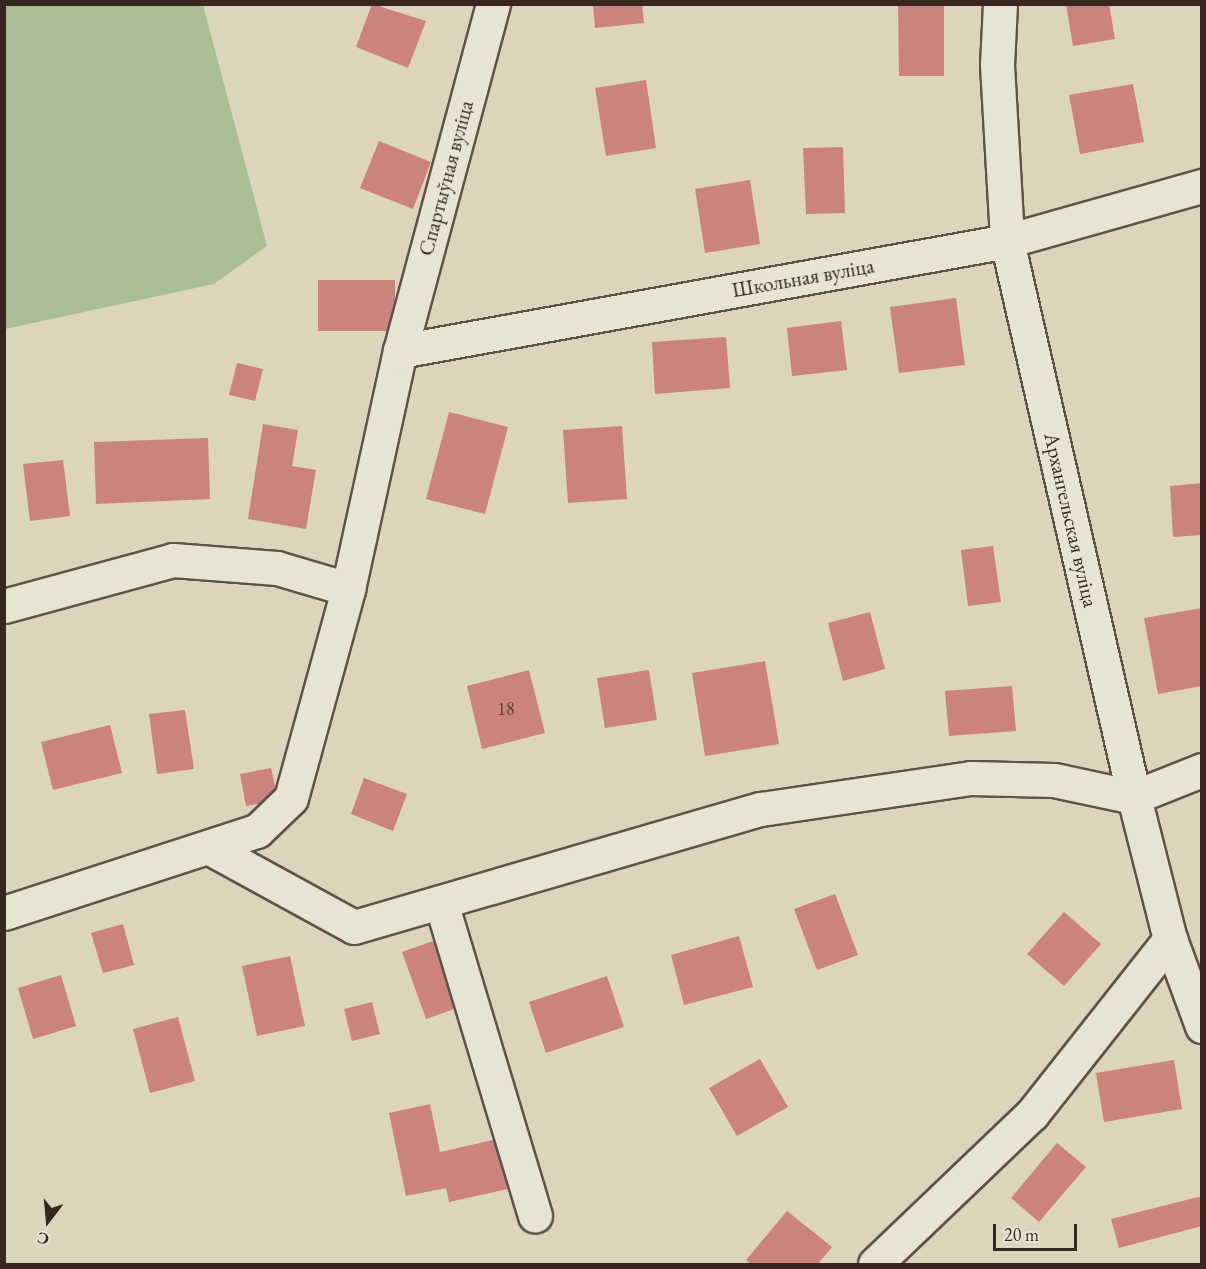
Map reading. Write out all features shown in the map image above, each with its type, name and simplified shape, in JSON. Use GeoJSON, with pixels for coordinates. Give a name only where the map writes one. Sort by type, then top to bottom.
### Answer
{"type":"FeatureCollection","features":[{"type":"Feature","properties":{"kind":"street","name":"Спартыўная вуліца"},"geometry":{"type":"LineString","coordinates":[[4,913],[257,831],[291,798],[348,589],[400,351],[493,4]]}},
{"type":"Feature","properties":{"kind":"street","name":"Архангельская вуліца"},"geometry":{"type":"LineString","coordinates":[[1000,4],[997,65],[1007,241],[1134,797],[1170,939],[1202,1026]]}},
{"type":"Feature","properties":{"kind":"street","name":"Школьная вуліца"},"geometry":{"type":"LineString","coordinates":[[400,351],[1007,241],[1202,186]]}},
{"type":"Feature","properties":{"kind":"street"},"geometry":{"type":"LineString","coordinates":[[4,606],[173,560],[277,568],[348,589]]}},
{"type":"Feature","properties":{"kind":"street"},"geometry":{"type":"LineString","coordinates":[[208,846],[354,927],[760,809],[971,778],[1054,780],[1134,797],[1202,770]]}},
{"type":"Feature","properties":{"kind":"street"},"geometry":{"type":"LineString","coordinates":[[443,909],[535,1216]]}},
{"type":"Feature","properties":{"kind":"street"},"geometry":{"type":"LineString","coordinates":[[875,1264],[1032,1114],[1170,939]]}},
{"type":"Feature","properties":{"kind":"green space"},"geometry":{"type":"Polygon","coordinates":[[[4,5],[203,5],[267,246],[214,284],[5,329],[4,5]]]}},
{"type":"Feature","properties":{"kind":"building"},"geometry":{"type":"Polygon","coordinates":[[[372,4],[426,21],[408,68],[356,47],[372,4]]]}},
{"type":"Feature","properties":{"kind":"building"},"geometry":{"type":"Polygon","coordinates":[[[593,4],[642,4],[644,23],[595,28],[593,4]]]}},
{"type":"Feature","properties":{"kind":"building"},"geometry":{"type":"Polygon","coordinates":[[[898,4],[944,4],[944,76],[899,76],[898,4]]]}},
{"type":"Feature","properties":{"kind":"building"},"geometry":{"type":"Polygon","coordinates":[[[1066,4],[1109,4],[1115,39],[1073,46],[1066,4]]]}},
{"type":"Feature","properties":{"kind":"building"},"geometry":{"type":"Polygon","coordinates":[[[646,80],[656,148],[606,156],[595,88],[646,80]]]}},
{"type":"Feature","properties":{"kind":"building"},"geometry":{"type":"Polygon","coordinates":[[[1133,84],[1144,142],[1080,154],[1069,95],[1133,84]]]}},
{"type":"Feature","properties":{"kind":"building"},"geometry":{"type":"Polygon","coordinates":[[[379,141],[431,162],[413,209],[360,188],[379,141]]]}},
{"type":"Feature","properties":{"kind":"building"},"geometry":{"type":"Polygon","coordinates":[[[843,147],[845,213],[806,214],[803,148],[843,147]]]}},
{"type":"Feature","properties":{"kind":"building"},"geometry":{"type":"Polygon","coordinates":[[[750,180],[760,244],[705,253],[695,189],[750,180]]]}},
{"type":"Feature","properties":{"kind":"building"},"geometry":{"type":"Polygon","coordinates":[[[318,280],[395,280],[395,331],[318,331],[318,280]]]}},
{"type":"Feature","properties":{"kind":"building"},"geometry":{"type":"Polygon","coordinates":[[[956,298],[965,365],[899,373],[890,307],[956,298]]]}},
{"type":"Feature","properties":{"kind":"building"},"geometry":{"type":"Polygon","coordinates":[[[841,321],[847,370],[792,376],[787,328],[841,321]]]}},
{"type":"Feature","properties":{"kind":"building"},"geometry":{"type":"Polygon","coordinates":[[[726,337],[730,388],[655,394],[652,342],[726,337]]]}},
{"type":"Feature","properties":{"kind":"building"},"geometry":{"type":"Polygon","coordinates":[[[237,363],[263,369],[255,401],[229,395],[237,363]]]}},
{"type":"Feature","properties":{"kind":"building"},"geometry":{"type":"Polygon","coordinates":[[[449,412],[508,427],[485,514],[426,499],[449,412]]]}},
{"type":"Feature","properties":{"kind":"building"},"geometry":{"type":"Polygon","coordinates":[[[263,424],[298,430],[292,466],[316,470],[306,529],[248,519],[263,424]]]}},
{"type":"Feature","properties":{"kind":"building"},"geometry":{"type":"Polygon","coordinates":[[[622,426],[627,499],[568,503],[563,430],[622,426]]]}},
{"type":"Feature","properties":{"kind":"building"},"geometry":{"type":"Polygon","coordinates":[[[208,438],[210,499],[96,504],[94,442],[208,438]]]}},
{"type":"Feature","properties":{"kind":"building"},"geometry":{"type":"Polygon","coordinates":[[[63,460],[70,516],[30,521],[23,464],[63,460]]]}},
{"type":"Feature","properties":{"kind":"building"},"geometry":{"type":"Polygon","coordinates":[[[1202,483],[1202,535],[1173,537],[1170,486],[1202,483]]]}},
{"type":"Feature","properties":{"kind":"building"},"geometry":{"type":"Polygon","coordinates":[[[993,546],[1001,602],[968,606],[961,550],[993,546]]]}},
{"type":"Feature","properties":{"kind":"building"},"geometry":{"type":"Polygon","coordinates":[[[1202,608],[1202,686],[1158,694],[1144,618],[1202,608]]]}},
{"type":"Feature","properties":{"kind":"building"},"geometry":{"type":"Polygon","coordinates":[[[870,612],[885,669],[843,681],[828,623],[870,612]]]}},
{"type":"Feature","properties":{"kind":"building"},"geometry":{"type":"Polygon","coordinates":[[[765,661],[779,744],[705,756],[692,673],[765,661]]]}},
{"type":"Feature","properties":{"kind":"building"},"geometry":{"type":"Polygon","coordinates":[[[529,670],[545,733],[482,749],[467,686],[529,670]]]}},
{"type":"Feature","properties":{"kind":"building"},"geometry":{"type":"Polygon","coordinates":[[[649,670],[657,720],[605,728],[597,678],[649,670]]]}},
{"type":"Feature","properties":{"kind":"building"},"geometry":{"type":"Polygon","coordinates":[[[1012,686],[1016,731],[949,736],[945,691],[1012,686]]]}},
{"type":"Feature","properties":{"kind":"building"},"geometry":{"type":"Polygon","coordinates":[[[185,710],[194,769],[157,774],[149,714],[185,710]]]}},
{"type":"Feature","properties":{"kind":"building"},"geometry":{"type":"Polygon","coordinates":[[[110,725],[122,773],[53,790],[41,742],[110,725]]]}},
{"type":"Feature","properties":{"kind":"building"},"geometry":{"type":"Polygon","coordinates":[[[271,768],[278,800],[246,806],[240,774],[271,768]]]}},
{"type":"Feature","properties":{"kind":"building"},"geometry":{"type":"Polygon","coordinates":[[[364,778],[407,794],[393,831],[351,814],[364,778]]]}},
{"type":"Feature","properties":{"kind":"building"},"geometry":{"type":"Polygon","coordinates":[[[835,894],[858,955],[817,970],[794,909],[835,894]]]}},
{"type":"Feature","properties":{"kind":"building"},"geometry":{"type":"Polygon","coordinates":[[[1064,912],[1101,944],[1064,986],[1027,954],[1064,912]]]}},
{"type":"Feature","properties":{"kind":"building"},"geometry":{"type":"Polygon","coordinates":[[[123,924],[134,965],[103,973],[91,933],[123,924]]]}},
{"type":"Feature","properties":{"kind":"building"},"geometry":{"type":"Polygon","coordinates":[[[739,936],[753,987],[684,1005],[671,955],[739,936]]]}},
{"type":"Feature","properties":{"kind":"building"},"geometry":{"type":"Polygon","coordinates":[[[433,941],[457,1008],[426,1019],[402,952],[433,941]]]}},
{"type":"Feature","properties":{"kind":"building"},"geometry":{"type":"Polygon","coordinates":[[[290,956],[305,1026],[257,1036],[242,966],[290,956]]]}},
{"type":"Feature","properties":{"kind":"building"},"geometry":{"type":"Polygon","coordinates":[[[61,975],[76,1026],[33,1039],[18,988],[61,975]]]}},
{"type":"Feature","properties":{"kind":"building"},"geometry":{"type":"Polygon","coordinates":[[[607,976],[624,1027],[546,1053],[529,1002],[607,976]]]}},
{"type":"Feature","properties":{"kind":"building"},"geometry":{"type":"Polygon","coordinates":[[[372,1002],[380,1034],[352,1041],[344,1009],[372,1002]]]}},
{"type":"Feature","properties":{"kind":"building"},"geometry":{"type":"Polygon","coordinates":[[[178,1017],[195,1081],[150,1093],[133,1029],[178,1017]]]}},
{"type":"Feature","properties":{"kind":"building"},"geometry":{"type":"Polygon","coordinates":[[[760,1059],[788,1107],[737,1136],[709,1088],[760,1059]]]}},
{"type":"Feature","properties":{"kind":"building"},"geometry":{"type":"Polygon","coordinates":[[[1174,1060],[1182,1109],[1104,1122],[1096,1073],[1174,1060]]]}},
{"type":"Feature","properties":{"kind":"building"},"geometry":{"type":"Polygon","coordinates":[[[430,1104],[440,1152],[497,1139],[508,1189],[449,1202],[446,1188],[406,1196],[389,1113],[430,1104]]]}},
{"type":"Feature","properties":{"kind":"building"},"geometry":{"type":"Polygon","coordinates":[[[1057,1143],[1086,1167],[1039,1222],[1011,1198],[1057,1143]]]}},
{"type":"Feature","properties":{"kind":"building"},"geometry":{"type":"Polygon","coordinates":[[[1202,1196],[1202,1226],[1119,1248],[1111,1219],[1202,1196]]]}},
{"type":"Feature","properties":{"kind":"building"},"geometry":{"type":"Polygon","coordinates":[[[787,1211],[832,1247],[818,1264],[751,1264],[746,1260],[787,1211]]]}}]}
